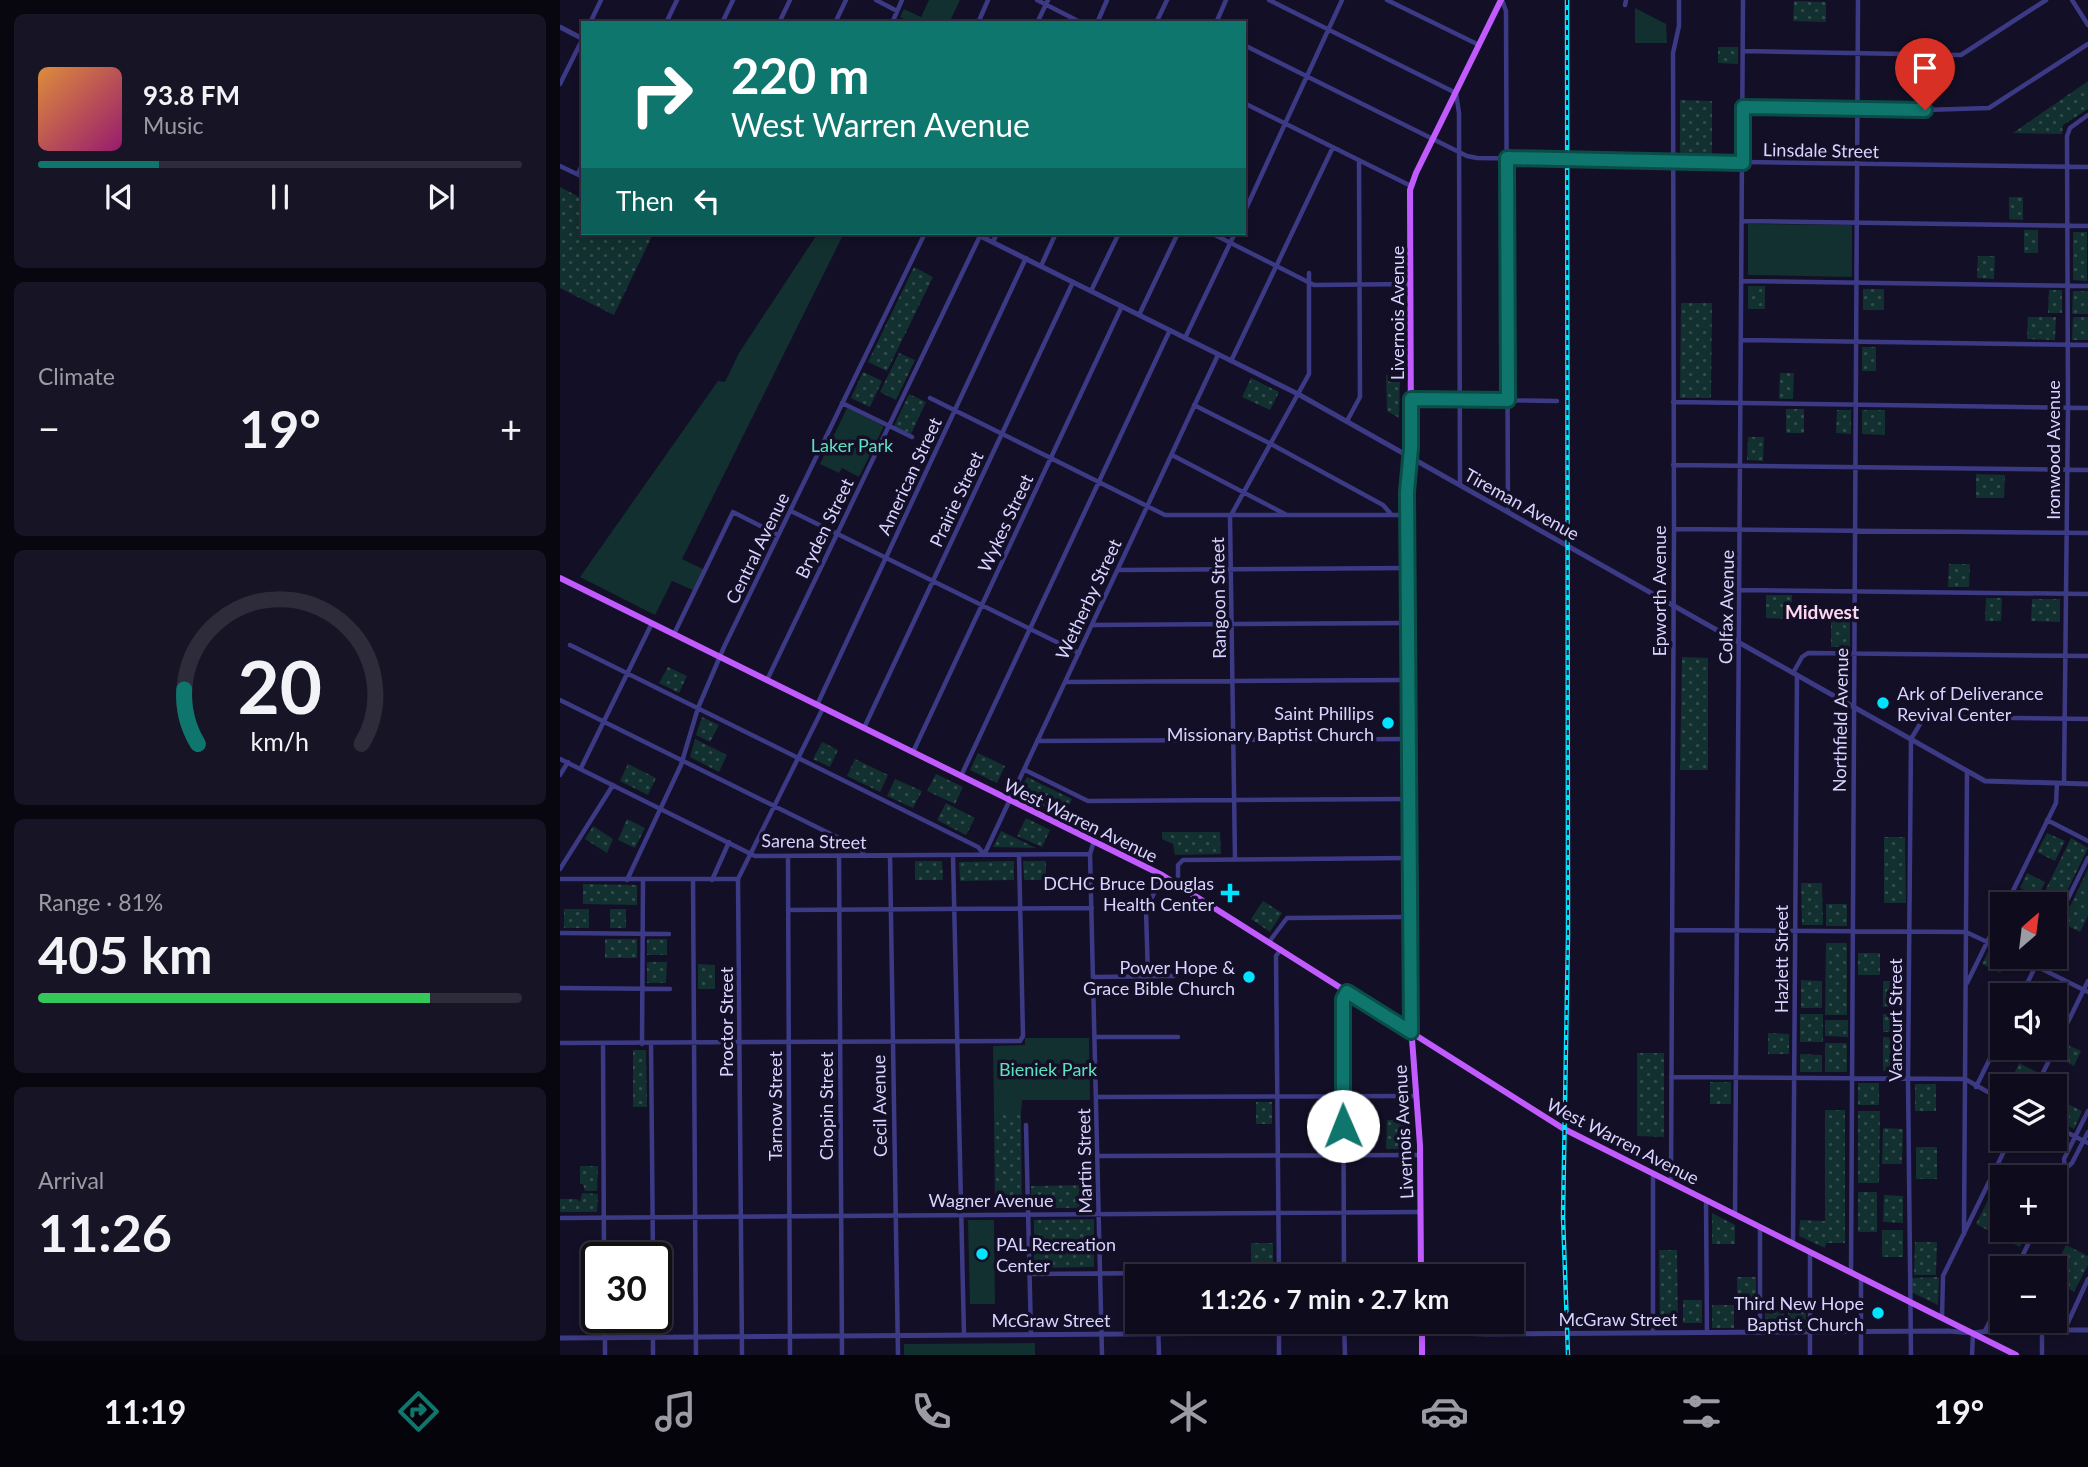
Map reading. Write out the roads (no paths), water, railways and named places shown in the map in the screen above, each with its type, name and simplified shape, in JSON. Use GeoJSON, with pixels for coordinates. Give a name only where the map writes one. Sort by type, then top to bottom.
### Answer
{"type":"FeatureCollection","features":[{"type":"Feature","properties":{"kind":"main road","name":"Livernois Avenue"},"geometry":{"type":"LineString","coordinates":[[1421,1264],[1420,1155],[1411,1032],[1409,917],[1407,515],[1411,457],[1411,186],[1502,0]]}},
{"type":"Feature","properties":{"kind":"main road","name":"West Warren Avenue"},"geometry":{"type":"LineString","coordinates":[[560,578],[1162,875],[1564,1129],[2017,1355]]}},
{"type":"Feature","properties":{"kind":"main road"},"geometry":{"type":"LineString","coordinates":[[1422,1334],[1422,1355]]}},
{"type":"Feature","properties":{"kind":"street"},"geometry":{"type":"LineString","coordinates":[[591,21],[601,0]]}},
{"type":"Feature","properties":{"kind":"street"},"geometry":{"type":"LineString","coordinates":[[667,21],[677,0]]}},
{"type":"Feature","properties":{"kind":"street"},"geometry":{"type":"LineString","coordinates":[[723,21],[733,0]]}},
{"type":"Feature","properties":{"kind":"street"},"geometry":{"type":"LineString","coordinates":[[780,21],[790,0]]}},
{"type":"Feature","properties":{"kind":"street"},"geometry":{"type":"LineString","coordinates":[[836,21],[846,0]]}},
{"type":"Feature","properties":{"kind":"street"},"geometry":{"type":"LineString","coordinates":[[876,0],[897,11]]}},
{"type":"Feature","properties":{"kind":"street"},"geometry":{"type":"LineString","coordinates":[[893,21],[902,0]]}},
{"type":"Feature","properties":{"kind":"street"},"geometry":{"type":"LineString","coordinates":[[979,21],[988,0]]}},
{"type":"Feature","properties":{"kind":"street"},"geometry":{"type":"LineString","coordinates":[[1037,0],[1047,2],[1079,21]]}},
{"type":"Feature","properties":{"kind":"street"},"geometry":{"type":"LineString","coordinates":[[1098,21],[1107,0]]}},
{"type":"Feature","properties":{"kind":"street"},"geometry":{"type":"LineString","coordinates":[[1157,21],[1167,0]]}},
{"type":"Feature","properties":{"kind":"street"},"geometry":{"type":"LineString","coordinates":[[1217,21],[1226,0]]}},
{"type":"Feature","properties":{"kind":"street"},"geometry":{"type":"LineString","coordinates":[[1269,0],[1455,93],[1459,113],[1460,485]]}},
{"type":"Feature","properties":{"kind":"street"},"geometry":{"type":"LineString","coordinates":[[1246,209],[1342,0]]}},
{"type":"Feature","properties":{"kind":"street"},"geometry":{"type":"LineString","coordinates":[[1387,0],[1479,45]]}},
{"type":"Feature","properties":{"kind":"street"},"geometry":{"type":"LineString","coordinates":[[1502,0],[1506,11],[1508,512]]}},
{"type":"Feature","properties":{"kind":"street","name":"Epworth Avenue"},"geometry":{"type":"LineString","coordinates":[[1671,1182],[1673,53],[1679,26],[1679,0]]}},
{"type":"Feature","properties":{"kind":"street","name":"Colfax Avenue"},"geometry":{"type":"LineString","coordinates":[[1735,1214],[1743,0]]}},
{"type":"Feature","properties":{"kind":"street","name":"Northfield Avenue"},"geometry":{"type":"LineString","coordinates":[[1851,1272],[1858,0]]}},
{"type":"Feature","properties":{"kind":"street"},"geometry":{"type":"LineString","coordinates":[[1743,51],[1963,55],[2046,0]]}},
{"type":"Feature","properties":{"kind":"street"},"geometry":{"type":"LineString","coordinates":[[2072,0],[2088,25]]}},
{"type":"Feature","properties":{"kind":"street"},"geometry":{"type":"LineString","coordinates":[[1038,21],[1047,2]]}},
{"type":"Feature","properties":{"kind":"street"},"geometry":{"type":"LineString","coordinates":[[560,27],[581,37]]}},
{"type":"Feature","properties":{"kind":"street"},"geometry":{"type":"LineString","coordinates":[[560,84],[581,42]]}},
{"type":"Feature","properties":{"kind":"street"},"geometry":{"type":"LineString","coordinates":[[1743,107],[1948,110],[1991,107],[2088,44]]}},
{"type":"Feature","properties":{"kind":"street","name":"Linsdale Street"},"geometry":{"type":"LineString","coordinates":[[1246,46],[1459,152],[1477,158],[2088,167]]}},
{"type":"Feature","properties":{"kind":"street"},"geometry":{"type":"LineString","coordinates":[[1246,104],[1411,186]]}},
{"type":"Feature","properties":{"kind":"street","name":"Ironwood Avenue"},"geometry":{"type":"LineString","coordinates":[[2012,892],[2057,800],[2060,783],[2065,655],[2068,131],[2088,115]]}},
{"type":"Feature","properties":{"kind":"street"},"geometry":{"type":"LineString","coordinates":[[1231,361],[1332,147]]}},
{"type":"Feature","properties":{"kind":"street"},"geometry":{"type":"LineString","coordinates":[[1347,421],[1360,397],[1359,160]]}},
{"type":"Feature","properties":{"kind":"street"},"geometry":{"type":"LineString","coordinates":[[560,166],[580,175]]}},
{"type":"Feature","properties":{"kind":"street"},"geometry":{"type":"LineString","coordinates":[[1743,221],[2088,226]]}},
{"type":"Feature","properties":{"kind":"street","name":"Central Avenue"},"geometry":{"type":"LineString","coordinates":[[627,880],[683,760],[698,708],[720,657],[924,235]]}},
{"type":"Feature","properties":{"kind":"street","name":"Bryden Street"},"geometry":{"type":"LineString","coordinates":[[766,680],[889,426],[977,235]]}},
{"type":"Feature","properties":{"kind":"street","name":"Tireman Avenue"},"geometry":{"type":"LineString","coordinates":[[979,235],[1298,394],[1987,782],[2088,784]]}},
{"type":"Feature","properties":{"kind":"street"},"geometry":{"type":"LineString","coordinates":[[993,242],[996,235]]}},
{"type":"Feature","properties":{"kind":"street"},"geometry":{"type":"LineString","coordinates":[[1041,266],[1055,235]]}},
{"type":"Feature","properties":{"kind":"street"},"geometry":{"type":"LineString","coordinates":[[1091,291],[1118,235]]}},
{"type":"Feature","properties":{"kind":"street"},"geometry":{"type":"LineString","coordinates":[[1139,315],[1177,235]]}},
{"type":"Feature","properties":{"kind":"street"},"geometry":{"type":"LineString","coordinates":[[1215,235],[1309,284],[1411,284]]}},
{"type":"Feature","properties":{"kind":"street"},"geometry":{"type":"LineString","coordinates":[[1185,338],[1234,235]]}},
{"type":"Feature","properties":{"kind":"street","name":"American Street"},"geometry":{"type":"LineString","coordinates":[[820,706],[886,557],[1026,258]]}},
{"type":"Feature","properties":{"kind":"street","name":"Rangoon Street"},"geometry":{"type":"LineString","coordinates":[[1235,859],[1231,514],[1310,370],[1309,273]]}},
{"type":"Feature","properties":{"kind":"street"},"geometry":{"type":"LineString","coordinates":[[1742,281],[2088,286]]}},
{"type":"Feature","properties":{"kind":"street","name":"Prairie Street"},"geometry":{"type":"LineString","coordinates":[[864,728],[1073,282]]}},
{"type":"Feature","properties":{"kind":"street","name":"Wykes Street"},"geometry":{"type":"LineString","coordinates":[[913,752],[1122,306]]}},
{"type":"Feature","properties":{"kind":"street"},"geometry":{"type":"LineString","coordinates":[[961,776],[1170,330]]}},
{"type":"Feature","properties":{"kind":"street"},"geometry":{"type":"LineString","coordinates":[[1742,340],[2088,345]]}},
{"type":"Feature","properties":{"kind":"street","name":"Wetherby Street"},"geometry":{"type":"LineString","coordinates":[[984,855],[1218,355]]}},
{"type":"Feature","properties":{"kind":"street"},"geometry":{"type":"LineString","coordinates":[[930,398],[1166,515],[1407,515]]}},
{"type":"Feature","properties":{"kind":"street"},"geometry":{"type":"LineString","coordinates":[[1411,399],[1557,401]]}},
{"type":"Feature","properties":{"kind":"street"},"geometry":{"type":"LineString","coordinates":[[1673,402],[2088,408]]}},
{"type":"Feature","properties":{"kind":"street"},"geometry":{"type":"LineString","coordinates":[[842,403],[912,437]]}},
{"type":"Feature","properties":{"kind":"street"},"geometry":{"type":"LineString","coordinates":[[1194,405],[1271,443],[1383,505],[1391,514]]}},
{"type":"Feature","properties":{"kind":"street"},"geometry":{"type":"LineString","coordinates":[[1171,455],[1286,514]]}},
{"type":"Feature","properties":{"kind":"street"},"geometry":{"type":"LineString","coordinates":[[1673,465],[2088,470]]}},
{"type":"Feature","properties":{"kind":"street"},"geometry":{"type":"LineString","coordinates":[[790,511],[1079,653]]}},
{"type":"Feature","properties":{"kind":"street"},"geometry":{"type":"LineString","coordinates":[[674,634],[733,512],[778,535]]}},
{"type":"Feature","properties":{"kind":"street"},"geometry":{"type":"LineString","coordinates":[[1674,529],[2088,533]]}},
{"type":"Feature","properties":{"kind":"street"},"geometry":{"type":"LineString","coordinates":[[1118,570],[1407,568]]}},
{"type":"Feature","properties":{"kind":"street"},"geometry":{"type":"LineString","coordinates":[[1741,590],[2088,594]]}},
{"type":"Feature","properties":{"kind":"street"},"geometry":{"type":"LineString","coordinates":[[581,768],[652,623]]}},
{"type":"Feature","properties":{"kind":"street"},"geometry":{"type":"LineString","coordinates":[[1092,625],[1407,623]]}},
{"type":"Feature","properties":{"kind":"street"},"geometry":{"type":"LineString","coordinates":[[570,645],[978,847],[984,855]]}},
{"type":"Feature","properties":{"kind":"street"},"geometry":{"type":"LineString","coordinates":[[1795,674],[1802,657],[1808,653],[2088,656]]}},
{"type":"Feature","properties":{"kind":"street","name":"Hazlett Street"},"geometry":{"type":"LineString","coordinates":[[1793,1243],[1795,674]]}},
{"type":"Feature","properties":{"kind":"street"},"geometry":{"type":"LineString","coordinates":[[1065,682],[1408,680]]}},
{"type":"Feature","properties":{"kind":"street"},"geometry":{"type":"LineString","coordinates":[[560,700],[862,849],[865,856]]}},
{"type":"Feature","properties":{"kind":"street","name":"Proctor Street"},"geometry":{"type":"LineString","coordinates":[[742,1355],[738,879],[798,758],[820,706]]}},
{"type":"Feature","properties":{"kind":"street"},"geometry":{"type":"LineString","coordinates":[[1911,739],[1923,719],[1930,717],[2088,719]]}},
{"type":"Feature","properties":{"kind":"street"},"geometry":{"type":"LineString","coordinates":[[1037,741],[1408,739]]}},
{"type":"Feature","properties":{"kind":"street","name":"Vancourt Street"},"geometry":{"type":"LineString","coordinates":[[1911,739],[1911,1355]]}},
{"type":"Feature","properties":{"kind":"street","name":"Sarena Street"},"geometry":{"type":"LineString","coordinates":[[560,759],[755,856],[1090,854]]}},
{"type":"Feature","properties":{"kind":"street"},"geometry":{"type":"LineString","coordinates":[[560,775],[568,762]]}},
{"type":"Feature","properties":{"kind":"street"},"geometry":{"type":"LineString","coordinates":[[1024,770],[1088,801],[1409,799]]}},
{"type":"Feature","properties":{"kind":"street"},"geometry":{"type":"LineString","coordinates":[[1964,1234],[1967,771]]}},
{"type":"Feature","properties":{"kind":"street"},"geometry":{"type":"LineString","coordinates":[[560,869],[613,785]]}},
{"type":"Feature","properties":{"kind":"street"},"geometry":{"type":"LineString","coordinates":[[2047,820],[2088,841]]}},
{"type":"Feature","properties":{"kind":"street","name":"Martin Street"},"geometry":{"type":"LineString","coordinates":[[1094,841],[1090,854],[1102,1355]]}},
{"type":"Feature","properties":{"kind":"street"},"geometry":{"type":"LineString","coordinates":[[712,880],[729,842]]}},
{"type":"Feature","properties":{"kind":"street"},"geometry":{"type":"LineString","coordinates":[[953,855],[964,1335]]}},
{"type":"Feature","properties":{"kind":"street"},"geometry":{"type":"LineString","coordinates":[[560,1043],[694,1044],[1022,1039],[1019,855]]}},
{"type":"Feature","properties":{"kind":"street","name":"Tarnow Street"},"geometry":{"type":"LineString","coordinates":[[788,856],[790,1355]]}},
{"type":"Feature","properties":{"kind":"street","name":"Chopin Street"},"geometry":{"type":"LineString","coordinates":[[839,856],[842,1355]]}},
{"type":"Feature","properties":{"kind":"street","name":"Cecil Avenue"},"geometry":{"type":"LineString","coordinates":[[890,856],[898,1355]]}},
{"type":"Feature","properties":{"kind":"street"},"geometry":{"type":"LineString","coordinates":[[1178,884],[1178,865],[1183,860],[1409,858]]}},
{"type":"Feature","properties":{"kind":"street"},"geometry":{"type":"LineString","coordinates":[[2067,901],[2088,858]]}},
{"type":"Feature","properties":{"kind":"street"},"geometry":{"type":"LineString","coordinates":[[1148,976],[1146,911],[1162,875]]}},
{"type":"Feature","properties":{"kind":"street"},"geometry":{"type":"LineString","coordinates":[[560,879],[738,879]]}},
{"type":"Feature","properties":{"kind":"street"},"geometry":{"type":"LineString","coordinates":[[642,1044],[643,880]]}},
{"type":"Feature","properties":{"kind":"street"},"geometry":{"type":"LineString","coordinates":[[693,880],[696,1355]]}},
{"type":"Feature","properties":{"kind":"street"},"geometry":{"type":"LineString","coordinates":[[788,910],[1092,908]]}},
{"type":"Feature","properties":{"kind":"street"},"geometry":{"type":"LineString","coordinates":[[1269,942],[1287,918],[1409,917]]}},
{"type":"Feature","properties":{"kind":"street"},"geometry":{"type":"LineString","coordinates":[[1672,930],[1966,932],[1990,943]]}},
{"type":"Feature","properties":{"kind":"street"},"geometry":{"type":"LineString","coordinates":[[560,933],[669,934]]}},
{"type":"Feature","properties":{"kind":"street"},"geometry":{"type":"LineString","coordinates":[[1965,986],[1990,936]]}},
{"type":"Feature","properties":{"kind":"street"},"geometry":{"type":"LineString","coordinates":[[1279,1264],[1276,956],[1281,949]]}},
{"type":"Feature","properties":{"kind":"street"},"geometry":{"type":"LineString","coordinates":[[2044,970],[2086,990]]}},
{"type":"Feature","properties":{"kind":"street"},"geometry":{"type":"LineString","coordinates":[[1094,976],[1174,976]]}},
{"type":"Feature","properties":{"kind":"street"},"geometry":{"type":"LineString","coordinates":[[2043,1074],[2086,990],[2088,981]]}},
{"type":"Feature","properties":{"kind":"street"},"geometry":{"type":"LineString","coordinates":[[560,988],[670,989]]}},
{"type":"Feature","properties":{"kind":"street"},"geometry":{"type":"LineString","coordinates":[[1344,1264],[1343,999],[1347,992]]}},
{"type":"Feature","properties":{"kind":"street"},"geometry":{"type":"LineString","coordinates":[[1095,1037],[1178,1037]]}},
{"type":"Feature","properties":{"kind":"street"},"geometry":{"type":"LineString","coordinates":[[603,1044],[604,1242]]}},
{"type":"Feature","properties":{"kind":"street"},"geometry":{"type":"LineString","coordinates":[[651,1044],[653,1242]]}},
{"type":"Feature","properties":{"kind":"street"},"geometry":{"type":"LineString","coordinates":[[1976,1087],[1990,1058]]}},
{"type":"Feature","properties":{"kind":"street"},"geometry":{"type":"LineString","coordinates":[[1671,1077],[1965,1079],[1990,1094]]}},
{"type":"Feature","properties":{"kind":"street"},"geometry":{"type":"LineString","coordinates":[[1097,1097],[1415,1096]]}},
{"type":"Feature","properties":{"kind":"street"},"geometry":{"type":"LineString","coordinates":[[2064,1165],[2064,1159],[2088,1111]]}},
{"type":"Feature","properties":{"kind":"street"},"geometry":{"type":"LineString","coordinates":[[1026,1125],[1031,1335]]}},
{"type":"Feature","properties":{"kind":"street"},"geometry":{"type":"LineString","coordinates":[[2067,1132],[2086,1142]]}},
{"type":"Feature","properties":{"kind":"street"},"geometry":{"type":"LineString","coordinates":[[2067,1167],[2086,1142],[2088,1132]]}},
{"type":"Feature","properties":{"kind":"street"},"geometry":{"type":"LineString","coordinates":[[1942,1318],[1942,1278],[2004,1151]]}},
{"type":"Feature","properties":{"kind":"street"},"geometry":{"type":"LineString","coordinates":[[1098,1156],[1420,1155]]}},
{"type":"Feature","properties":{"kind":"street"},"geometry":{"type":"LineString","coordinates":[[1653,1174],[1653,1333]]}},
{"type":"Feature","properties":{"kind":"street"},"geometry":{"type":"LineString","coordinates":[[1706,1200],[1707,1333]]}},
{"type":"Feature","properties":{"kind":"street","name":"Wagner Avenue"},"geometry":{"type":"LineString","coordinates":[[560,1218],[1421,1212]]}},
{"type":"Feature","properties":{"kind":"street"},"geometry":{"type":"LineString","coordinates":[[1760,1227],[1760,1333]]}},
{"type":"Feature","properties":{"kind":"street"},"geometry":{"type":"LineString","coordinates":[[1810,1252],[1810,1355]]}},
{"type":"Feature","properties":{"kind":"street"},"geometry":{"type":"LineString","coordinates":[[1029,1274],[1125,1273]]}},
{"type":"Feature","properties":{"kind":"street"},"geometry":{"type":"LineString","coordinates":[[1861,1277],[1861,1355]]}},
{"type":"Feature","properties":{"kind":"street"},"geometry":{"type":"LineString","coordinates":[[2067,1325],[2088,1279]]}},
{"type":"Feature","properties":{"kind":"street"},"geometry":{"type":"LineString","coordinates":[[1985,1331],[1990,1321]]}},
{"type":"Feature","properties":{"kind":"street","name":"McGraw Street"},"geometry":{"type":"LineString","coordinates":[[2067,1329],[2088,1330]]}},
{"type":"Feature","properties":{"kind":"street","name":"McGraw Street"},"geometry":{"type":"LineString","coordinates":[[1524,1333],[1990,1331]]}},
{"type":"Feature","properties":{"kind":"street"},"geometry":{"type":"LineString","coordinates":[[605,1333],[605,1355]]}},
{"type":"Feature","properties":{"kind":"street"},"geometry":{"type":"LineString","coordinates":[[653,1333],[653,1355]]}},
{"type":"Feature","properties":{"kind":"street"},"geometry":{"type":"LineString","coordinates":[[1972,1355],[1973,1333]]}},
{"type":"Feature","properties":{"kind":"street"},"geometry":{"type":"LineString","coordinates":[[2042,1333],[2042,1355]]}},
{"type":"Feature","properties":{"kind":"street","name":"McGraw Street"},"geometry":{"type":"LineString","coordinates":[[560,1338],[1125,1334]]}},
{"type":"Feature","properties":{"kind":"street"},"geometry":{"type":"LineString","coordinates":[[1159,1334],[1159,1355]]}},
{"type":"Feature","properties":{"kind":"street"},"geometry":{"type":"LineString","coordinates":[[1279,1334],[1279,1355]]}},
{"type":"Feature","properties":{"kind":"street"},"geometry":{"type":"LineString","coordinates":[[1344,1334],[1345,1355]]}},
{"type":"Feature","properties":{"kind":"railway"},"geometry":{"type":"LineString","coordinates":[[1567,0],[1568,935],[1563,1217],[1568,1355]]}},
{"type":"Feature","properties":{"kind":"place","name":"Ark of Deliverance Revival Center"},"geometry":{"type":"Point","coordinates":[1883,703]}},
{"type":"Feature","properties":{"kind":"place","name":"Saint Phillips Missionary Baptist Church"},"geometry":{"type":"Point","coordinates":[1388,723]}},
{"type":"Feature","properties":{"kind":"place","name":"DCHC Bruce Douglas Health Center"},"geometry":{"type":"Point","coordinates":[1230,893]}},
{"type":"Feature","properties":{"kind":"place","name":"Power Hope & Grace Bible Church"},"geometry":{"type":"Point","coordinates":[1249,977]}},
{"type":"Feature","properties":{"kind":"place","name":"PAL Recreation Center"},"geometry":{"type":"Point","coordinates":[982,1254]}},
{"type":"Feature","properties":{"kind":"place","name":"Third New Hope Baptist Church"},"geometry":{"type":"Point","coordinates":[1878,1313]}},
{"type":"Feature","properties":{"kind":"district","name":"Midwest"},"geometry":{"type":"Point","coordinates":[1822,611]}},
{"type":"Feature","properties":{"kind":"park label","name":"Laker Park"},"geometry":{"type":"Point","coordinates":[852,445]}},
{"type":"Feature","properties":{"kind":"park label","name":"Bieniek Park"},"geometry":{"type":"Point","coordinates":[1048,1069]}}]}
